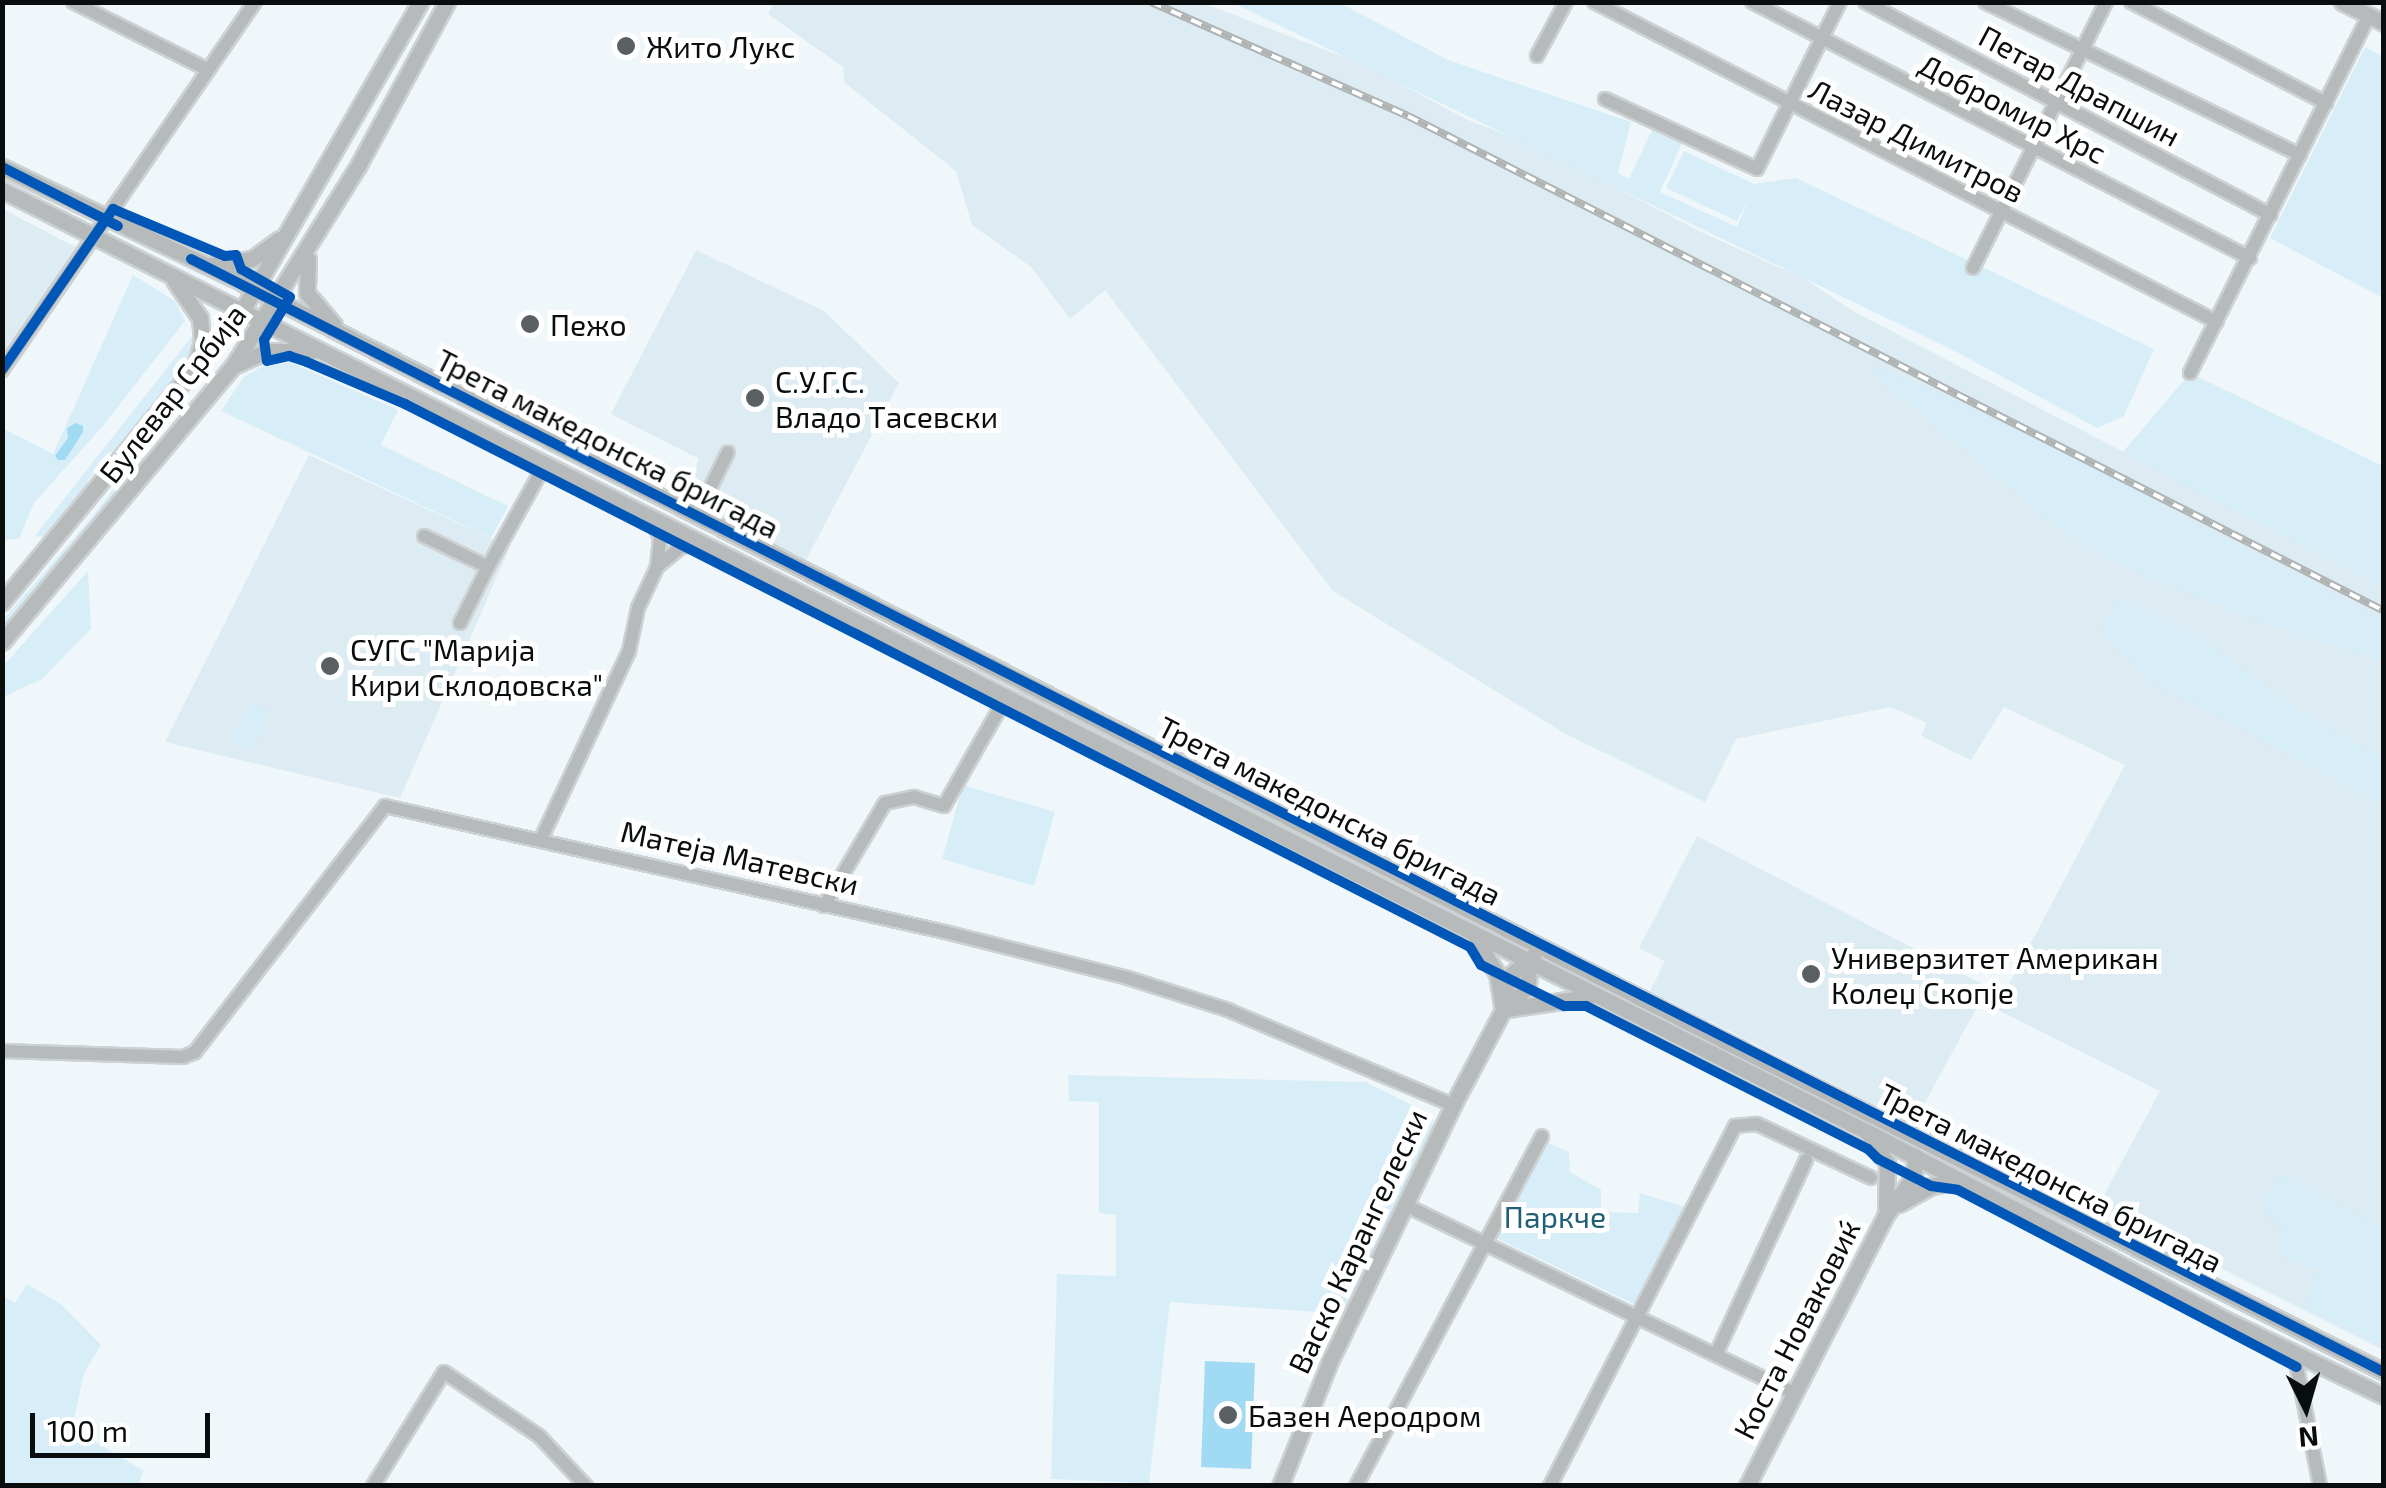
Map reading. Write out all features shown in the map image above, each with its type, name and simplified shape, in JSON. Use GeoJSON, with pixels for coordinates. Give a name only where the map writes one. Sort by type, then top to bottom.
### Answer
{"type":"FeatureCollection","features":[{"type":"Feature","properties":{"kind":"street"},"geometry":{"type":"LineString","coordinates":[[73,2],[206,69]]}},
{"type":"Feature","properties":{"kind":"street"},"geometry":{"type":"LineString","coordinates":[[3,367],[255,2]]}},
{"type":"Feature","properties":{"kind":"street","name":"Булевар Србија"},"geometry":{"type":"LineString","coordinates":[[2,602],[190,378],[242,308],[420,2]]}},
{"type":"Feature","properties":{"kind":"street","name":"Булевар Србија"},"geometry":{"type":"LineString","coordinates":[[2,642],[144,478],[264,320],[447,2]]}},
{"type":"Feature","properties":{"kind":"street"},"geometry":{"type":"LineString","coordinates":[[1537,56],[1566,2]]}},
{"type":"Feature","properties":{"kind":"street","name":"Лазар Димитров"},"geometry":{"type":"LineString","coordinates":[[1594,2],[2217,322]]}},
{"type":"Feature","properties":{"kind":"street","name":"Добромир Хрс"},"geometry":{"type":"LineString","coordinates":[[1752,2],[2250,258]]}},
{"type":"Feature","properties":{"kind":"street"},"geometry":{"type":"LineString","coordinates":[[1606,98],[1757,169],[1840,2]]}},
{"type":"Feature","properties":{"kind":"street","name":"Петар Драпшин"},"geometry":{"type":"LineString","coordinates":[[1865,2],[2056,99],[2270,215]]}},
{"type":"Feature","properties":{"kind":"street"},"geometry":{"type":"LineString","coordinates":[[1985,2],[2300,155]]}},
{"type":"Feature","properties":{"kind":"street"},"geometry":{"type":"LineString","coordinates":[[1973,268],[2106,2]]}},
{"type":"Feature","properties":{"kind":"street"},"geometry":{"type":"LineString","coordinates":[[2131,2],[2326,103]]}},
{"type":"Feature","properties":{"kind":"street"},"geometry":{"type":"LineString","coordinates":[[2190,373],[2326,103],[2376,19],[2342,2]]}},
{"type":"Feature","properties":{"kind":"street","name":"Трета македонска бригада"},"geometry":{"type":"LineString","coordinates":[[2,168],[206,265],[2380,1368]]}},
{"type":"Feature","properties":{"kind":"street","name":"Трета македонска бригада"},"geometry":{"type":"LineString","coordinates":[[2,190],[242,308],[1474,937],[1915,1156],[2295,1360],[2384,1396]]}},
{"type":"Feature","properties":{"kind":"street"},"geometry":{"type":"LineString","coordinates":[[120,198],[133,233]]}},
{"type":"Feature","properties":{"kind":"street"},"geometry":{"type":"LineString","coordinates":[[206,265],[252,259],[291,229]]}},
{"type":"Feature","properties":{"kind":"street"},"geometry":{"type":"LineString","coordinates":[[312,242],[304,273],[307,293],[320,312],[352,340]]}},
{"type":"Feature","properties":{"kind":"street"},"geometry":{"type":"LineString","coordinates":[[168,273],[193,304],[202,326],[200,350],[190,378]]}},
{"type":"Feature","properties":{"kind":"street"},"geometry":{"type":"LineString","coordinates":[[232,366],[280,349],[309,350],[339,360]]}},
{"type":"Feature","properties":{"kind":"street"},"geometry":{"type":"LineString","coordinates":[[696,516],[728,452]]}},
{"type":"Feature","properties":{"kind":"street"},"geometry":{"type":"LineString","coordinates":[[460,624],[545,464]]}},
{"type":"Feature","properties":{"kind":"street"},"geometry":{"type":"LineString","coordinates":[[540,839],[620,672],[638,608],[657,566],[660,536],[650,518]]}},
{"type":"Feature","properties":{"kind":"street"},"geometry":{"type":"LineString","coordinates":[[424,536],[488,567]]}},
{"type":"Feature","properties":{"kind":"street"},"geometry":{"type":"LineString","coordinates":[[657,566],[681,547],[700,544]]}},
{"type":"Feature","properties":{"kind":"street"},"geometry":{"type":"LineString","coordinates":[[824,906],[885,802],[914,797],[944,806],[1005,699]]}},
{"type":"Feature","properties":{"kind":"street","name":"Матеја Матевски"},"geometry":{"type":"LineString","coordinates":[[2,1051],[183,1057],[195,1052],[384,806],[540,839],[1177,992],[1354,1060],[1453,1104]]}},
{"type":"Feature","properties":{"kind":"street"},"geometry":{"type":"LineString","coordinates":[[1474,937],[1497,973],[1503,1010]]}},
{"type":"Feature","properties":{"kind":"street"},"geometry":{"type":"LineString","coordinates":[[1453,1104],[1503,1010],[1528,987],[1529,962],[1540,944]]}},
{"type":"Feature","properties":{"kind":"street"},"geometry":{"type":"LineString","coordinates":[[1503,1010],[1594,997]]}},
{"type":"Feature","properties":{"kind":"street","name":"Васко Карангелески"},"geometry":{"type":"LineString","coordinates":[[1284,1486],[1289,1458],[1330,1361],[1453,1104]]}},
{"type":"Feature","properties":{"kind":"street"},"geometry":{"type":"LineString","coordinates":[[1550,1486],[1735,1126],[1757,1124],[1871,1178]]}},
{"type":"Feature","properties":{"kind":"street"},"geometry":{"type":"LineString","coordinates":[[1866,1131],[1887,1163],[1885,1216]]}},
{"type":"Feature","properties":{"kind":"street"},"geometry":{"type":"LineString","coordinates":[[1356,1486],[1542,1136]]}},
{"type":"Feature","properties":{"kind":"street","name":"Коста Новаковиќ"},"geometry":{"type":"LineString","coordinates":[[1747,1486],[1895,1199],[1904,1171],[1922,1138]]}},
{"type":"Feature","properties":{"kind":"street"},"geometry":{"type":"LineString","coordinates":[[1716,1354],[1806,1160]]}},
{"type":"Feature","properties":{"kind":"street"},"geometry":{"type":"LineString","coordinates":[[1885,1216],[1912,1194],[1960,1180]]}},
{"type":"Feature","properties":{"kind":"street"},"geometry":{"type":"LineString","coordinates":[[1407,1206],[1793,1393]]}},
{"type":"Feature","properties":{"kind":"street"},"geometry":{"type":"LineString","coordinates":[[2295,1360],[2320,1486]]}},
{"type":"Feature","properties":{"kind":"street"},"geometry":{"type":"LineString","coordinates":[[374,1486],[444,1372],[539,1436],[586,1486]]}},
{"type":"Feature","properties":{"kind":"shaded area"},"geometry":{"type":"Polygon","coordinates":[[[774,2],[1203,3],[1367,66],[1466,119],[1542,149],[1701,232],[1805,279],[1853,311],[2383,587],[2383,1350],[2098,1206],[2160,1091],[1996,1009],[2125,765],[2004,707],[1971,760],[1921,736],[1927,723],[1891,707],[1736,739],[1705,802],[1564,733],[1333,591],[1105,290],[1070,319],[1031,267],[972,225],[956,171],[845,83],[843,67],[768,14],[774,2]]]}},
{"type":"Feature","properties":{"kind":"shaded area"},"geometry":{"type":"Polygon","coordinates":[[[3,209],[75,247],[3,352],[3,209]]]}},
{"type":"Feature","properties":{"kind":"shaded area","name":"С.У.Г.С. Владо Тасевски"},"geometry":{"type":"Polygon","coordinates":[[[696,250],[824,311],[899,383],[806,560],[680,498],[699,459],[611,414],[696,250]]]}},
{"type":"Feature","properties":{"kind":"shaded area","name":"СУГС \"Марија Кири Склодовска\""},"geometry":{"type":"Polygon","coordinates":[[[309,455],[510,547],[400,798],[165,742],[309,455]]]}},
{"type":"Feature","properties":{"kind":"shaded area","name":"Универзитет Американ Колеџ Скопје"},"geometry":{"type":"Polygon","coordinates":[[[1697,836],[1988,987],[1916,1119],[1895,1115],[1650,991],[1665,961],[1639,948],[1697,836]]]}},
{"type":"Feature","properties":{"kind":"green space"},"geometry":{"type":"Polygon","coordinates":[[[1233,3],[1340,3],[1448,60],[1631,122],[1618,173],[1629,179],[1653,128],[1683,141],[1660,192],[1737,227],[1748,201],[1737,221],[1666,188],[1684,151],[1754,184],[1796,178],[2154,349],[2124,416],[2097,428],[1953,350],[1233,3]]]}},
{"type":"Feature","properties":{"kind":"green space"},"geometry":{"type":"Polygon","coordinates":[[[2365,47],[2383,57],[2383,298],[2270,238],[2365,47]]]}},
{"type":"Feature","properties":{"kind":"green space"},"geometry":{"type":"Polygon","coordinates":[[[133,275],[175,301],[185,321],[102,427],[34,503],[19,539],[3,540],[2,428],[53,454],[133,275]]]}},
{"type":"Feature","properties":{"kind":"green space"},"geometry":{"type":"Polygon","coordinates":[[[196,331],[196,345],[167,389],[116,452],[109,452],[87,482],[90,487],[47,536],[34,537],[196,331]]]}},
{"type":"Feature","properties":{"kind":"green space"},"geometry":{"type":"Polygon","coordinates":[[[290,362],[398,410],[381,445],[508,506],[491,538],[221,411],[243,378],[260,367],[290,362]]]}},
{"type":"Feature","properties":{"kind":"green space"},"geometry":{"type":"Polygon","coordinates":[[[1865,367],[1883,369],[1983,412],[2383,619],[2383,661],[2263,623],[2139,573],[2061,530],[1865,367]]]}},
{"type":"Feature","properties":{"kind":"green space"},"geometry":{"type":"Polygon","coordinates":[[[2190,373],[2381,465],[2383,462],[2383,587],[2122,453],[2190,373]]]}},
{"type":"Feature","properties":{"kind":"green space"},"geometry":{"type":"Polygon","coordinates":[[[154,436],[154,443],[108,507],[3,633],[3,620],[92,517],[154,436]]]}},
{"type":"Feature","properties":{"kind":"green space"},"geometry":{"type":"Polygon","coordinates":[[[88,571],[91,629],[42,679],[3,697],[3,666],[88,571]]]}},
{"type":"Feature","properties":{"kind":"green space"},"geometry":{"type":"Polygon","coordinates":[[[2117,597],[2205,641],[2297,709],[2383,759],[2383,805],[2145,677],[2102,635],[2117,597]]]}},
{"type":"Feature","properties":{"kind":"green space"},"geometry":{"type":"Polygon","coordinates":[[[250,702],[270,711],[250,752],[230,742],[250,702]]]}},
{"type":"Feature","properties":{"kind":"green space"},"geometry":{"type":"Polygon","coordinates":[[[963,785],[1055,812],[1034,886],[942,859],[963,785]]]}},
{"type":"Feature","properties":{"kind":"green space"},"geometry":{"type":"Polygon","coordinates":[[[1068,1075],[1366,1082],[1433,1116],[1433,1130],[1345,1314],[1170,1302],[1149,1483],[1051,1479],[1057,1274],[1116,1276],[1116,1215],[1099,1213],[1099,1102],[1069,1101],[1068,1075]]]}},
{"type":"Feature","properties":{"kind":"green space","name":"Паркче"},"geometry":{"type":"Polygon","coordinates":[[[1544,1141],[1569,1152],[1570,1172],[1601,1190],[1601,1212],[1638,1213],[1640,1193],[1685,1207],[1636,1305],[1494,1237],[1544,1141]]]}},
{"type":"Feature","properties":{"kind":"green space"},"geometry":{"type":"Polygon","coordinates":[[[2279,1174],[2383,1228],[2383,1346],[2304,1307],[2319,1271],[2280,1256],[2285,1231],[2261,1211],[2279,1174]]]}},
{"type":"Feature","properties":{"kind":"green space"},"geometry":{"type":"Polygon","coordinates":[[[27,1284],[62,1305],[101,1345],[84,1373],[72,1428],[144,1471],[138,1485],[3,1485],[3,1296],[15,1303],[27,1284]]]}},
{"type":"Feature","properties":{"kind":"water"},"geometry":{"type":"Polygon","coordinates":[[[76,423],[83,426],[83,432],[65,460],[58,460],[55,456],[68,438],[67,428],[76,423]]]}},
{"type":"Feature","properties":{"kind":"water","name":"Базен Аеродром"},"geometry":{"type":"Polygon","coordinates":[[[1205,1361],[1255,1363],[1251,1469],[1201,1467],[1205,1361]]]}},
{"type":"Feature","properties":{"kind":"railway"},"geometry":{"type":"LineString","coordinates":[[1151,2],[1408,116],[2384,611]]}},
{"type":"Feature","properties":{"kind":"cycle path"},"geometry":{"type":"LineString","coordinates":[[2,167],[118,226]]}},
{"type":"Feature","properties":{"kind":"cycle path"},"geometry":{"type":"LineString","coordinates":[[2,370],[113,209],[225,256],[236,255],[241,269],[290,297],[264,340],[267,361],[289,356],[405,404],[1470,947],[1481,965],[1564,1006],[1586,1006],[1868,1149],[1878,1159],[1931,1186],[1958,1190],[2296,1367]]}},
{"type":"Feature","properties":{"kind":"cycle path"},"geometry":{"type":"LineString","coordinates":[[191,259],[2384,1372]]}},
{"type":"Feature","properties":{"kind":"place","name":"Жито Лукс"},"geometry":{"type":"Point","coordinates":[626,46]}},
{"type":"Feature","properties":{"kind":"place","name":"Пежо"},"geometry":{"type":"Point","coordinates":[530,324]}},
{"type":"Feature","properties":{"kind":"place","name":"С.У.Г.С. Владо Тасевски"},"geometry":{"type":"Point","coordinates":[755,398]}},
{"type":"Feature","properties":{"kind":"place","name":"СУГС \"Марија Кири Склодовска\""},"geometry":{"type":"Point","coordinates":[330,666]}},
{"type":"Feature","properties":{"kind":"place","name":"Универзитет Американ Колеџ Скопје"},"geometry":{"type":"Point","coordinates":[1811,974]}},
{"type":"Feature","properties":{"kind":"place","name":"Базен Аеродром"},"geometry":{"type":"Point","coordinates":[1228,1415]}}]}
